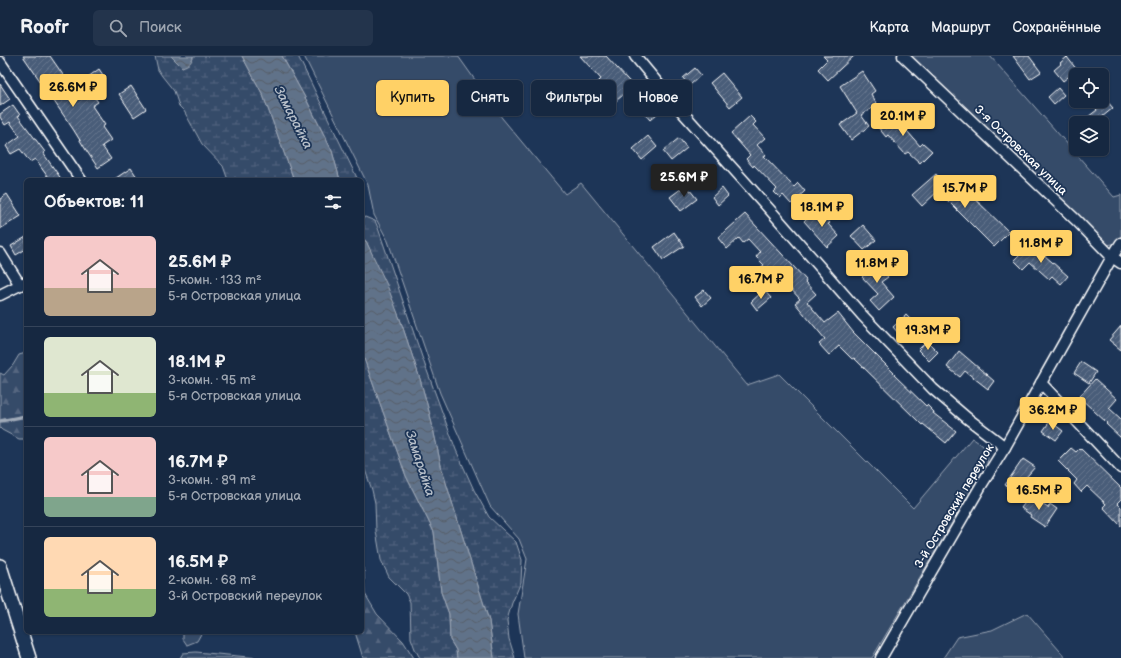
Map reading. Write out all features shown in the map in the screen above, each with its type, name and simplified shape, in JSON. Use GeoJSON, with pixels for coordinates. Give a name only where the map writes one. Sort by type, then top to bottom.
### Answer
{"type":"FeatureCollection","features":[{"type":"Feature","properties":{"kind":"street"},"geometry":{"type":"LineString","coordinates":[[635,56],[675,104],[862,315],[934,389],[967,418],[1005,447]]}},
{"type":"Feature","properties":{"kind":"street","name":"3-я Островская улица"},"geometry":{"type":"LineString","coordinates":[[903,56],[1076,220],[1112,257],[1121,263]]}},
{"type":"Feature","properties":{"kind":"street"},"geometry":{"type":"LineString","coordinates":[[0,62],[80,178]]}},
{"type":"Feature","properties":{"kind":"street","name":"3-й Островский переулок"},"geometry":{"type":"LineString","coordinates":[[881,658],[1005,447],[1121,243]]}},
{"type":"Feature","properties":{"kind":"street"},"geometry":{"type":"LineString","coordinates":[[0,253],[23,283],[0,295]]}},
{"type":"Feature","properties":{"kind":"street"},"geometry":{"type":"LineString","coordinates":[[1041,384],[1121,468]]}},
{"type":"Feature","properties":{"kind":"street"},"geometry":{"type":"LineString","coordinates":[[0,566],[29,658]]}},
{"type":"Feature","properties":{"kind":"green space"},"geometry":{"type":"Polygon","coordinates":[[[155,56],[171,56],[182,67],[193,59],[193,56],[242,56],[263,95],[293,178],[227,178],[223,166],[202,144],[184,111],[179,106],[174,91],[158,70],[155,56]]]}},
{"type":"Feature","properties":{"kind":"green space"},"geometry":{"type":"Polygon","coordinates":[[[282,56],[298,56],[357,178],[339,178],[332,151],[282,56]]]}},
{"type":"Feature","properties":{"kind":"green space"},"geometry":{"type":"Polygon","coordinates":[[[304,56],[458,56],[475,80],[457,80],[457,116],[501,116],[565,194],[581,183],[747,385],[779,374],[913,508],[972,438],[989,450],[987,464],[872,658],[524,658],[518,614],[527,559],[519,539],[490,506],[440,393],[388,241],[374,215],[368,185],[304,56]]]}},
{"type":"Feature","properties":{"kind":"green space"},"geometry":{"type":"Polygon","coordinates":[[[911,56],[990,56],[1069,146],[1069,156],[1078,156],[1114,197],[1121,195],[1121,236],[1113,244],[1106,245],[911,56]]]}},
{"type":"Feature","properties":{"kind":"green space"},"geometry":{"type":"Polygon","coordinates":[[[364,217],[375,221],[378,228],[422,357],[456,450],[474,490],[489,517],[516,542],[522,560],[521,582],[507,620],[509,639],[515,658],[494,658],[489,621],[442,470],[430,415],[420,379],[400,319],[366,241],[364,240],[364,217]]]}},
{"type":"Feature","properties":{"kind":"green space"},"geometry":{"type":"Polygon","coordinates":[[[24,354],[24,439],[19,439],[0,428],[0,373],[4,375],[19,355],[24,354]]]}},
{"type":"Feature","properties":{"kind":"green space"},"geometry":{"type":"Polygon","coordinates":[[[364,359],[406,476],[434,532],[441,592],[449,614],[450,640],[456,650],[457,658],[420,658],[415,649],[411,638],[410,602],[406,594],[389,577],[381,560],[376,531],[375,503],[364,467],[364,359]]]}},
{"type":"Feature","properties":{"kind":"green space"},"geometry":{"type":"Polygon","coordinates":[[[364,569],[365,594],[377,614],[403,641],[414,658],[363,658],[356,634],[364,634],[364,569]]]}},
{"type":"Feature","properties":{"kind":"green space"},"geometry":{"type":"Polygon","coordinates":[[[1027,613],[1066,658],[943,658],[957,637],[992,630],[1027,613]]]}},
{"type":"Feature","properties":{"kind":"green space"},"geometry":{"type":"Polygon","coordinates":[[[183,634],[201,634],[197,641],[187,645],[183,639],[183,634]]]}},
{"type":"Feature","properties":{"kind":"green space"},"geometry":{"type":"Polygon","coordinates":[[[196,652],[259,658],[180,658],[183,653],[196,652]]]}},
{"type":"Feature","properties":{"kind":"water"},"geometry":{"type":"Polygon","coordinates":[[[171,56],[193,56],[189,63],[182,67],[171,56]]]}},
{"type":"Feature","properties":{"kind":"water","name":"Замарайка"},"geometry":{"type":"Polygon","coordinates":[[[242,56],[282,56],[332,151],[339,178],[293,178],[263,95],[242,56]]]}},
{"type":"Feature","properties":{"kind":"water","name":"Замарайка"},"geometry":{"type":"Polygon","coordinates":[[[364,240],[366,241],[387,285],[420,379],[430,415],[442,470],[489,621],[494,658],[457,658],[456,650],[450,640],[449,614],[441,592],[434,532],[406,476],[364,359],[364,240]]]}},
{"type":"Feature","properties":{"kind":"building"},"geometry":{"type":"Polygon","coordinates":[[[23,56],[50,56],[79,98],[90,91],[98,102],[92,106],[105,125],[102,127],[111,140],[102,146],[111,159],[98,168],[23,56]]]}},
{"type":"Feature","properties":{"kind":"building"},"geometry":{"type":"Polygon","coordinates":[[[580,56],[606,56],[628,80],[624,80],[624,96],[623,95],[616,101],[616,80],[600,80],[601,79],[580,56]]]}},
{"type":"Feature","properties":{"kind":"building"},"geometry":{"type":"Polygon","coordinates":[[[823,56],[854,56],[828,80],[818,69],[827,60],[823,56]]]}},
{"type":"Feature","properties":{"kind":"building"},"geometry":{"type":"Polygon","coordinates":[[[1013,56],[1029,56],[1041,72],[1030,79],[1013,56]]]}},
{"type":"Feature","properties":{"kind":"building"},"geometry":{"type":"Polygon","coordinates":[[[1067,57],[1075,68],[1069,68],[1069,76],[1063,81],[1054,70],[1061,64],[1060,63],[1067,57]]]}},
{"type":"Feature","properties":{"kind":"building"},"geometry":{"type":"Polygon","coordinates":[[[695,68],[701,75],[692,83],[692,80],[684,80],[683,78],[695,68]]]}},
{"type":"Feature","properties":{"kind":"building"},"geometry":{"type":"Polygon","coordinates":[[[99,69],[105,78],[94,86],[88,77],[99,69]]]}},
{"type":"Feature","properties":{"kind":"building"},"geometry":{"type":"Polygon","coordinates":[[[862,71],[875,91],[871,94],[877,105],[861,115],[869,126],[851,140],[840,125],[857,113],[840,86],[862,71]]]}},
{"type":"Feature","properties":{"kind":"building"},"geometry":{"type":"Polygon","coordinates":[[[722,73],[742,97],[730,107],[710,83],[722,73]]]}},
{"type":"Feature","properties":{"kind":"building"},"geometry":{"type":"Polygon","coordinates":[[[0,84],[10,99],[0,106],[0,84]]]}},
{"type":"Feature","properties":{"kind":"building"},"geometry":{"type":"Polygon","coordinates":[[[131,86],[146,109],[134,117],[119,94],[131,86]]]}},
{"type":"Feature","properties":{"kind":"building"},"geometry":{"type":"Polygon","coordinates":[[[1058,88],[1064,95],[1054,104],[1048,97],[1058,88]]]}},
{"type":"Feature","properties":{"kind":"building"},"geometry":{"type":"Polygon","coordinates":[[[1109,103],[1113,108],[1103,116],[1089,116],[1097,110],[1096,109],[1109,108],[1109,103]]]}},
{"type":"Feature","properties":{"kind":"building"},"geometry":{"type":"Polygon","coordinates":[[[13,105],[20,115],[18,116],[45,152],[43,153],[61,178],[49,178],[35,159],[30,162],[20,149],[11,154],[6,146],[20,136],[10,122],[5,125],[0,117],[0,114],[13,105]]]}},
{"type":"Feature","properties":{"kind":"building"},"geometry":{"type":"Polygon","coordinates":[[[897,110],[903,117],[899,120],[902,125],[920,146],[923,143],[932,151],[920,163],[908,152],[905,154],[888,135],[886,137],[877,126],[897,110]]]}},
{"type":"Feature","properties":{"kind":"building"},"geometry":{"type":"Polygon","coordinates":[[[647,116],[655,116],[650,120],[647,116]]]}},
{"type":"Feature","properties":{"kind":"building"},"geometry":{"type":"Polygon","coordinates":[[[750,116],[756,122],[753,125],[765,138],[757,145],[766,155],[764,156],[794,187],[798,183],[805,191],[791,204],[783,195],[780,198],[774,192],[777,189],[754,165],[753,167],[746,159],[750,155],[731,133],[750,116]]]}},
{"type":"Feature","properties":{"kind":"building"},"geometry":{"type":"Polygon","coordinates":[[[648,136],[657,147],[642,160],[633,149],[648,136]]]}},
{"type":"Feature","properties":{"kind":"building"},"geometry":{"type":"Polygon","coordinates":[[[679,138],[687,148],[671,161],[663,151],[679,138]]]}},
{"type":"Feature","properties":{"kind":"building"},"geometry":{"type":"Polygon","coordinates":[[[131,168],[138,178],[116,178],[131,168]]]}},
{"type":"Feature","properties":{"kind":"building"},"geometry":{"type":"Polygon","coordinates":[[[936,174],[955,195],[964,186],[972,194],[971,195],[1009,232],[994,247],[938,191],[922,206],[912,195],[936,174]]]}},
{"type":"Feature","properties":{"kind":"building"},"geometry":{"type":"Polygon","coordinates":[[[686,185],[697,199],[681,211],[670,197],[686,185]]]}},
{"type":"Feature","properties":{"kind":"building"},"geometry":{"type":"Polygon","coordinates":[[[722,188],[728,196],[718,205],[712,197],[722,188]]]}},
{"type":"Feature","properties":{"kind":"building"},"geometry":{"type":"Polygon","coordinates":[[[7,194],[21,216],[0,229],[0,199],[7,194]]]}},
{"type":"Feature","properties":{"kind":"building"},"geometry":{"type":"Polygon","coordinates":[[[817,209],[830,223],[828,224],[839,236],[827,247],[804,221],[817,209]]]}},
{"type":"Feature","properties":{"kind":"building"},"geometry":{"type":"Polygon","coordinates":[[[745,214],[806,280],[805,282],[816,294],[807,302],[825,323],[838,313],[853,332],[895,374],[894,375],[926,406],[927,405],[934,412],[933,413],[956,431],[946,443],[923,424],[922,425],[854,358],[852,359],[839,346],[829,355],[819,344],[825,339],[795,303],[800,299],[777,274],[770,281],[759,269],[764,265],[756,257],[760,252],[748,239],[743,243],[739,238],[727,249],[718,238],[745,214]]]}},
{"type":"Feature","properties":{"kind":"building"},"geometry":{"type":"Polygon","coordinates":[[[863,225],[876,240],[864,250],[851,236],[863,225]]]}},
{"type":"Feature","properties":{"kind":"building"},"geometry":{"type":"Polygon","coordinates":[[[674,232],[684,246],[663,260],[654,247],[674,232]]]}},
{"type":"Feature","properties":{"kind":"building"},"geometry":{"type":"Polygon","coordinates":[[[24,238],[24,250],[16,255],[11,246],[24,238]]]}},
{"type":"Feature","properties":{"kind":"building"},"geometry":{"type":"Polygon","coordinates":[[[1029,245],[1042,258],[1044,255],[1068,276],[1061,284],[1052,276],[1049,279],[1030,262],[1023,269],[1014,260],[1029,245]]]}},
{"type":"Feature","properties":{"kind":"building"},"geometry":{"type":"Polygon","coordinates":[[[872,258],[888,277],[881,282],[894,297],[879,311],[870,301],[878,294],[862,277],[865,274],[860,268],[872,258]]]}},
{"type":"Feature","properties":{"kind":"building"},"geometry":{"type":"Polygon","coordinates":[[[704,290],[711,298],[702,306],[695,297],[704,290]]]}},
{"type":"Feature","properties":{"kind":"building"},"geometry":{"type":"Polygon","coordinates":[[[764,290],[771,298],[757,310],[751,302],[764,290]]]}},
{"type":"Feature","properties":{"kind":"building"},"geometry":{"type":"Polygon","coordinates":[[[906,315],[915,324],[905,334],[902,331],[899,334],[893,327],[906,315]]]}},
{"type":"Feature","properties":{"kind":"building"},"geometry":{"type":"Polygon","coordinates":[[[1121,326],[1121,350],[1109,340],[1121,326]]]}},
{"type":"Feature","properties":{"kind":"building"},"geometry":{"type":"Polygon","coordinates":[[[927,341],[938,352],[929,361],[918,350],[927,341]]]}},
{"type":"Feature","properties":{"kind":"building"},"geometry":{"type":"Polygon","coordinates":[[[959,351],[994,381],[988,389],[965,371],[960,377],[947,367],[959,351]]]}},
{"type":"Feature","properties":{"kind":"building"},"geometry":{"type":"Polygon","coordinates":[[[1081,362],[1096,372],[1089,383],[1074,373],[1081,362]]]}},
{"type":"Feature","properties":{"kind":"building"},"geometry":{"type":"Polygon","coordinates":[[[1095,379],[1117,399],[1109,408],[1121,419],[1121,438],[1079,397],[1095,379]]]}},
{"type":"Feature","properties":{"kind":"building"},"geometry":{"type":"Polygon","coordinates":[[[1050,421],[1063,431],[1056,440],[1043,431],[1050,421]]]}},
{"type":"Feature","properties":{"kind":"building"},"geometry":{"type":"Polygon","coordinates":[[[1071,448],[1076,452],[1080,448],[1121,488],[1121,499],[1117,503],[1121,507],[1121,526],[1103,507],[1106,504],[1087,486],[1081,492],[1074,484],[1077,480],[1058,461],[1071,448]]]}},
{"type":"Feature","properties":{"kind":"building"},"geometry":{"type":"Polygon","coordinates":[[[1023,459],[1035,467],[1023,481],[1029,486],[1021,497],[1005,485],[1023,459]]]}},
{"type":"Feature","properties":{"kind":"building"},"geometry":{"type":"Polygon","coordinates":[[[1030,496],[1048,508],[1050,504],[1057,509],[1045,527],[1030,517],[1031,515],[1021,508],[1030,496]]]}},
{"type":"Feature","properties":{"kind":"waterway"},"geometry":{"type":"LineString","coordinates":[[0,421],[24,416]]}}]}
